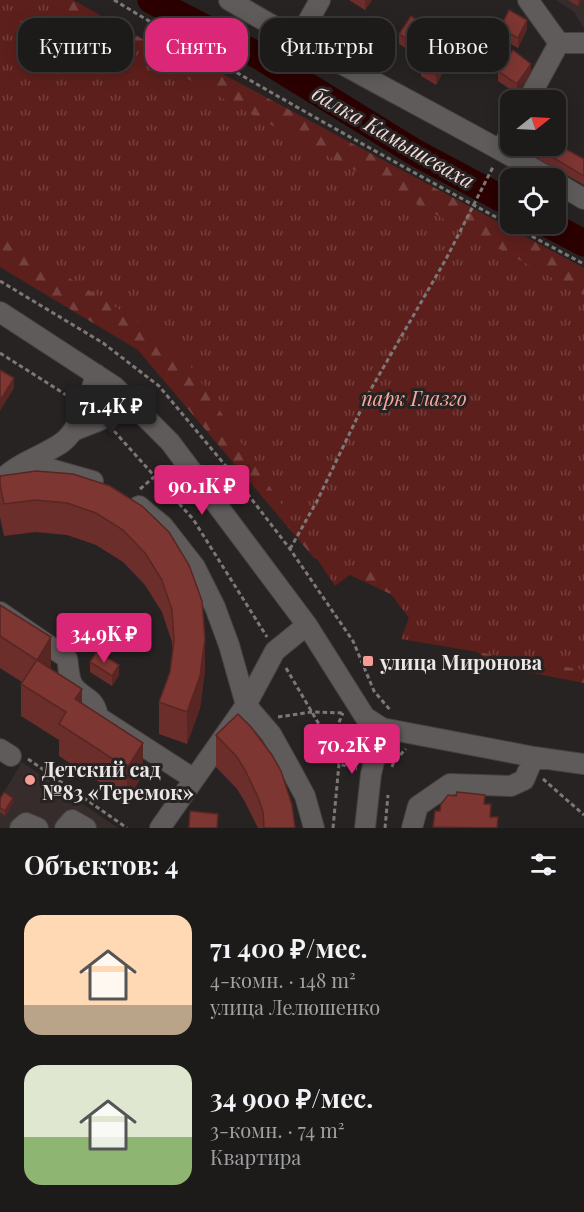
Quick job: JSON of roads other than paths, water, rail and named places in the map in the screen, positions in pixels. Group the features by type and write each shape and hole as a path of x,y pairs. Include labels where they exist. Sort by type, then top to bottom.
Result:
{"street":[{"path":"229,0 260,19"},
{"path":"310,18 320,0"},
{"path":"528,0 559,43"},
{"path":"559,43 584,43"},
{"path":"533,90 559,43"},
{"path":"361,72 500,140"},
{"path":"522,156 538,168"},
{"path":"566,188 584,199"},
{"path":"0,312 115,387 170,442 306,626 350,708 382,728 531,762 584,764"},
{"path":"0,481 9,471 62,443 73,431 85,407 96,374"},
{"path":"73,431 103,419 132,403"},
{"path":"26,462 98,482 119,493 163,526 195,567 215,607 252,713 271,734 305,796 314,828"},
{"path":"0,612 67,658 69,678 75,688 89,698 96,707 98,717 194,779"},
{"path":"160,828 194,779 252,713 275,651 306,626"},
{"path":"365,828 371,774 382,728"},
{"path":"412,828 418,806 450,784 512,786 524,780 531,762"},
{"path":"65,828 72,820 86,828"},
{"path":"20,828 26,823 38,828"}],"waterway":[{"name":"балка Камышеваха","path":"151,0 259,56 416,153 500,198"},
{"name":"балка Камышеваха","path":"566,234 584,243"}],"place":[{"name":"улица Миронова","path":"368,661"},
{"name":"Детский сад №83 «Теремок»","path":"30,780"}],"park label":[{"name":"парк Глазго","path":"414,397"}]}
